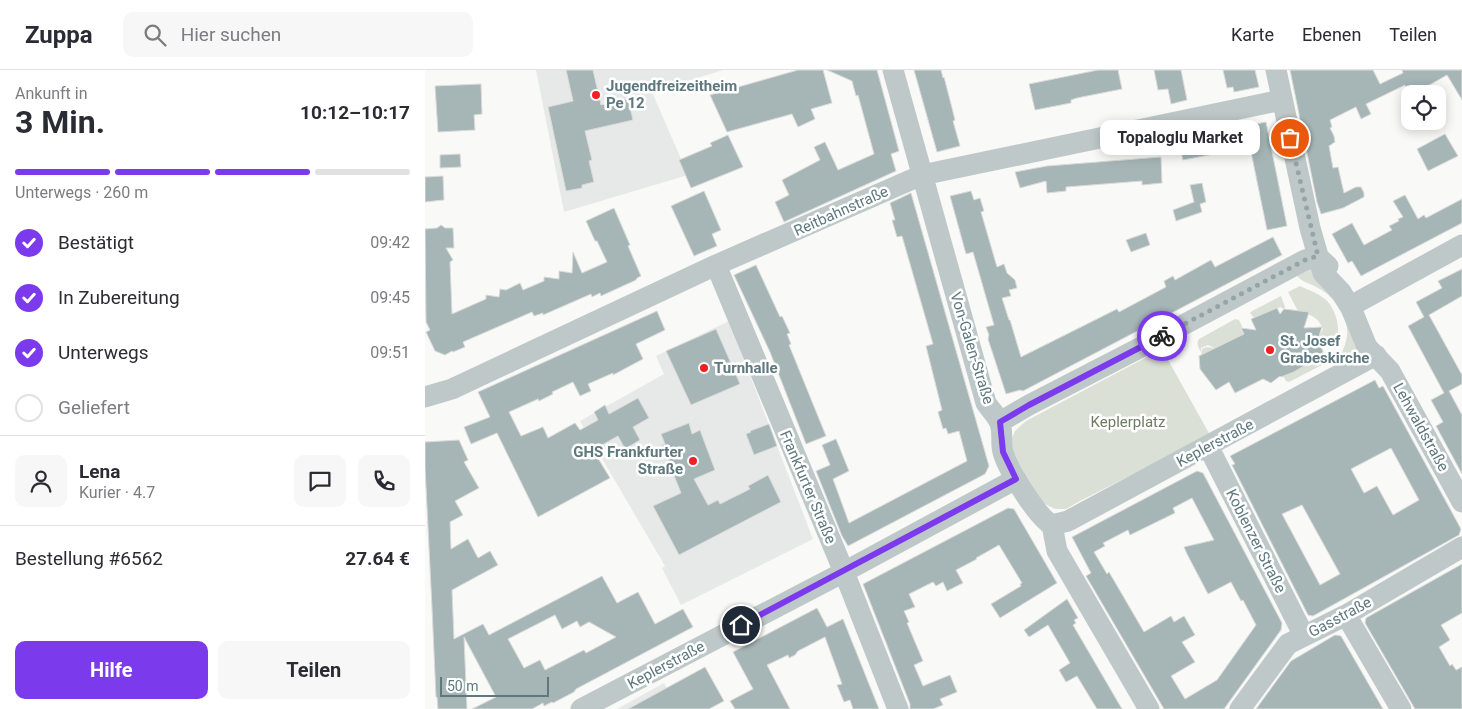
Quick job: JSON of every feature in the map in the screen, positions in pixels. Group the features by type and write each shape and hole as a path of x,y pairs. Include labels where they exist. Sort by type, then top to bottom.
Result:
{"street":[{"name":"Von-Galen-Straße","path":"893,70 985,403 1000,422 1003,452 1016,479 1034,507 1051,525"},
{"name":"Lehwaldstraße","path":"1276,70 1323,273 1355,305 1378,346 1376,355 1390,370 1462,502"},
{"name":"Reitbahnstraße","path":"425,397 452,389 716,265 921,175 1282,100"},
{"path":"1355,305 1462,245"},
{"path":"1000,422 1305,260 1318,256"},
{"name":"Frankfurter Straße","path":"716,265 844,572 897,709"},
{"name":"Keplerstraße","path":"1051,525 1068,521 1376,355"},
{"name":"Koblenzer Straße","path":"1208,446 1304,636"},
{"name":"Keplerstraße","path":"581,709 844,572 1016,479"},
{"path":"1051,525 1057,551 1149,709"},
{"name":"Gasstraße","path":"1240,709 1288,644 1346,615 1462,548"},
{"path":"1346,615 1401,709"}],"shaded area":[{"path":"536,70 723,70 652,92 688,175 564,212"},
{"name":"GHS Frankfurter Straße","path":"729,321 813,539 681,605 662,568 665,566 580,421 664,374 656,356"},
{"path":"664,683 679,709 617,709"}],"green space":[{"path":"1315,266 1366,352 1349,366 1341,355 1346,342 1347,327 1340,310 1322,290 1302,280 1295,273"},
{"path":"1300,286 1316,293 1332,307 1338,324 1337,340 1331,343 1320,342 1318,339 1323,329 1319,322 1311,315 1299,313 1288,292"},
{"path":"1281,296 1284,309 1280,307 1256,320 1250,313 1252,311"},
{"path":"1235,319 1239,320 1245,335 1228,381 1201,355 1202,349 1207,347 1214,348 1216,351 1217,349 1208,345 1201,348 1201,352 1198,342 1199,339"},
{"name":"Keplerplatz","path":"1162,349 1210,435 1066,509 1055,509 1045,504 1034,494 1012,453 1010,443 1015,431 1026,421"},
{"path":"1331,350 1334,355 1324,364 1289,382 1286,381 1283,376 1297,370 1302,364"}],"building":[{"path":"566,70 593,70 601,105 628,99 633,120 585,131 592,160 589,161 594,182 582,185 582,188 566,191 548,107 573,101"},
{"path":"798,70 823,70 832,103 811,109 815,119 798,127 792,114 727,132 710,95"},
{"path":"827,70 877,70 899,151 891,154 896,171 784,222 775,202 789,195 782,180 820,160 814,147 825,142 838,170 874,154 858,95 856,96 852,81"},
{"path":"914,70 941,70 960,146 937,152"},
{"path":"1098,70 1118,70 1122,89 1077,98 1071,100 1071,103 1035,110 1029,84"},
{"path":"1154,70 1181,70 1187,100 1171,104 1168,89 1158,90"},
{"path":"1223,70 1255,70 1259,87 1234,92 1233,87 1227,88"},
{"path":"1290,70 1373,70 1380,84 1403,73 1402,70 1462,70 1462,100 1447,75 1429,85 1401,85 1401,87 1366,104 1371,114 1361,119 1356,107 1330,120 1332,127 1330,128 1335,142 1329,146 1333,168 1338,167 1344,193 1356,187 1361,187 1364,197 1343,208 1321,214"},
{"path":"481,84 482,114 474,115 475,130 438,132 435,86"},
{"path":"1266,122 1287,226 1267,230 1250,147 1183,160 1178,140"},
{"path":"1445,134 1458,156 1428,171 1417,149"},
{"path":"728,135 743,167 691,188 679,160 712,146 710,143"},
{"path":"460,154 461,167 440,168 440,155"},
{"path":"1161,157 1162,183 1142,185 1142,181 1066,187 1066,191 1047,193 1046,181 1020,188 1015,172 1047,166"},
{"path":"443,176 444,200 425,202 425,177"},
{"path":"1202,183 1206,202 1200,204 1202,212 1176,221 1173,210 1194,202 1190,185"},
{"path":"704,191 721,230 712,234 717,246 694,256 671,206"},
{"path":"971,191 974,200 980,198 984,211 981,212 997,267 1004,264 1007,273 1015,280 1017,288 1009,290 1011,296 1002,298 1021,357 1117,309 1119,312 1166,287 1164,281 1173,276 1175,280 1211,260 1215,267 1273,237 1282,255 1023,391 1020,390 1006,394 988,339 989,335 986,327 994,325 973,252 966,254 950,196"},
{"path":"911,193 989,466 985,474 848,546 842,536 816,471 830,465 822,445 836,439 849,471 833,479 849,523 967,461 959,431 948,434 946,428 943,429 938,412 942,410 926,346 933,344 902,236 897,237 892,220 895,220 890,203"},
{"path":"1405,195 1418,219 1424,215 1426,218 1462,199 1462,223 1361,276 1352,261 1348,263 1332,234 1352,223 1364,245 1392,230 1389,226 1403,217 1393,201"},
{"path":"614,208 641,276 636,280 601,296 600,293 592,297 591,294 543,315 543,313 534,316 532,312 463,342 465,347 445,355 435,351 426,332 430,330 426,322 425,229 437,228 441,225 445,228 453,228 454,248 446,248 453,260 450,262 452,314 486,299 486,295 499,297 500,289 506,290 520,283 523,290 544,281 544,277 559,279 559,271 572,273 573,252 582,273 607,262 586,221"},
{"path":"1146,233 1150,245 1131,252 1126,240"},
{"path":"756,265 780,317 782,316 790,333 787,334 791,344 789,345 826,436 806,444 770,352 734,275"},
{"path":"1462,269 1462,296 1429,315 1462,375 1462,384 1449,391 1462,415 1462,474 1436,426 1443,422 1431,400 1444,393 1408,326 1424,317 1416,302 1442,288 1438,281"},
{"name":"St. Josef Grabeskirche","path":"1277,308 1280,314 1284,309 1309,312 1304,328 1322,327 1318,339 1324,354 1294,372 1280,376 1271,383 1263,379 1235,393 1229,382 1216,390 1200,369 1199,356 1244,334 1241,328 1256,330 1251,319"},
{"path":"657,311 665,330 636,344 643,359 613,375 613,373 588,384 591,391 580,396 573,382 552,392 553,394 539,401 538,399 509,412 521,436 543,427 548,438 575,423 580,430 598,420 594,412 605,405 609,414 638,398 649,418 633,427 640,440 625,449 618,436 593,450 610,478 538,517 497,433 471,444 464,427 490,417 478,392"},
{"name":"Turnhalle","path":"716,329 740,384 691,405 666,351"},
{"path":"1375,380 1379,388 1383,386 1461,529 1459,535 1313,616 1308,615 1232,465 1235,464 1230,456","holes":["1391,448 1419,500 1393,515 1377,486 1364,493 1351,469","1302,505 1340,574 1320,585 1282,514"]},
{"path":"689,423 692,434 700,430 715,470 694,479 708,505 718,500 720,504 750,489 748,486 768,475 781,502 679,555 653,506 681,493 662,445 665,444 661,434"},
{"path":"769,424 777,446 754,455 746,434"},
{"path":"459,440 468,460 464,462 479,488 455,501 463,515 450,522 451,549 468,539 478,558 490,551 498,565 452,590 454,639 483,624 489,635 602,576 617,603 638,592 655,624 683,609 693,627 553,703 544,706 543,703 532,709 472,709 496,697 464,637 467,709 438,709 425,442","holes":["555,615 562,629 577,621 580,627 589,622 616,637 586,653 584,650 545,670 540,660 524,668 508,639"]},
{"path":"1197,471 1203,473 1282,623 1281,630 1224,709 1164,709 1086,576 1091,573 1072,537","holes":["1192,498 1214,540 1184,547 1208,594 1231,582 1256,625 1217,680 1185,699 1171,676 1195,662 1182,642 1195,635 1184,616 1174,622 1171,616 1144,632 1109,572 1107,574 1094,552 1105,546 1103,543 1128,530 1130,535 1175,513 1173,508"]},
{"path":"1008,508 1014,509 1057,583 1000,618 991,604 1021,586 1020,584 1022,583 999,545 956,570 963,583 947,591 943,582 936,586 933,582 909,594 915,607 904,611 923,661 914,665 923,686 950,675 957,692 940,699 943,705 933,709 910,709 910,704 863,584"},
{"path":"1462,564 1462,613 1441,625 1450,640 1439,647 1450,666 1452,664 1456,670 1462,667 1462,709 1415,709 1365,623 1366,618"},
{"path":"1067,599 1078,618 1074,620 1076,623 1073,625 1122,709 1097,709 1077,676 1066,682 1059,670 1070,663 1048,625 1029,637 1024,630"},
{"path":"817,608 827,627 843,619 879,709 853,709 850,700 844,702 837,685 842,684 825,637 798,651 789,658 788,655 767,665 790,709 735,709 730,701 753,689 733,652"},
{"path":"1335,635 1341,636 1383,709 1256,709 1291,661"},
{"path":"705,667 724,701 709,709 628,709"}],"way so far":[{"path":"1162,336 1305,260 1318,256 1290,138"}],"place":[{"name":"Jugendfreizeitheim Pe 12","path":"596,95"},
{"name":"Topaloglu Market","path":"1290,138"},
{"name":"St. Josef Grabeskirche","path":"1270,350"},
{"name":"Turnhalle","path":"704,368"},
{"name":"GHS Frankfurter Straße","path":"693,461"}],"route":[{"path":"741,625 1016,479 1003,452 1000,422 1162,336"}]}
